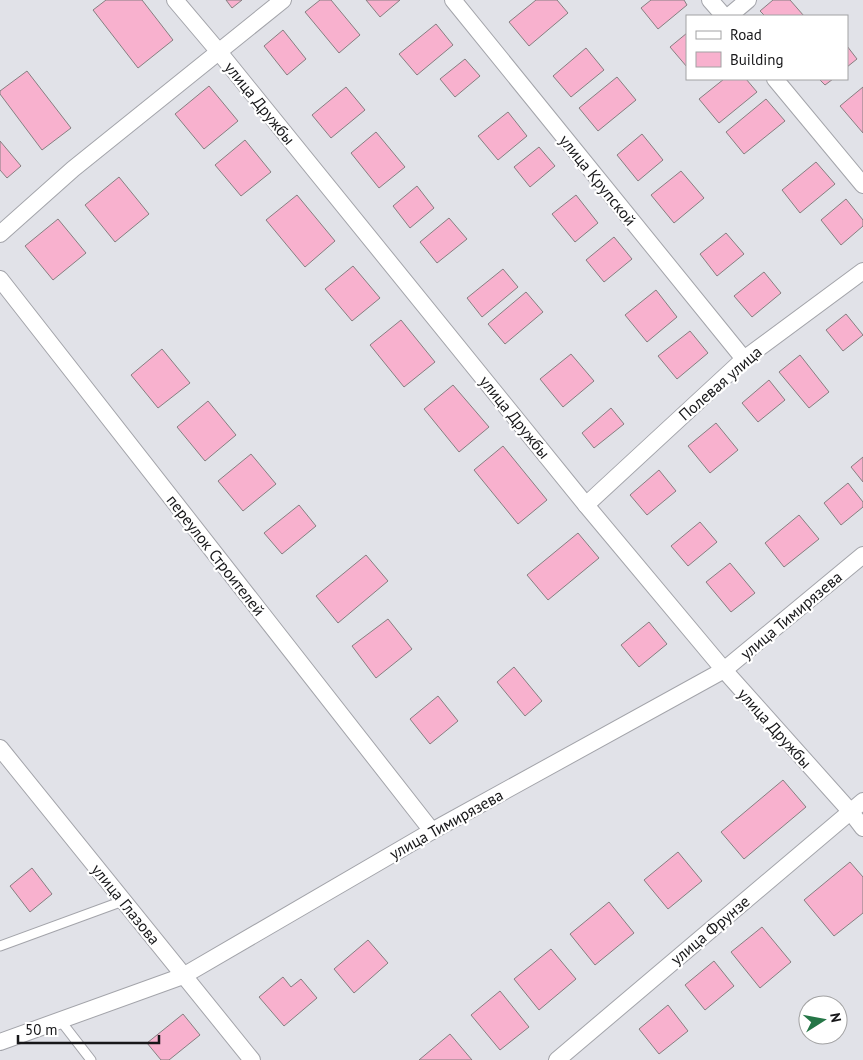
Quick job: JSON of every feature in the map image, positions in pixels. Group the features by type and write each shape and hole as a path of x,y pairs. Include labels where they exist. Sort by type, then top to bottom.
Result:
{"street":[{"name":"улица Дружбы","path":"175,0 586,505 724,670 863,828"},
{"path":"0,234 73,169 283,0"},
{"name":"улица Крупской","path":"453,0 744,359"},
{"path":"710,0 723,15"},
{"path":"730,15 748,0"},
{"path":"776,80 863,185"},
{"name":"Полевая улица","path":"586,505 744,359 863,271"},
{"name":"переулок Строителей","path":"0,279 432,831"},
{"name":"улица Тимирязева","path":"0,1042 183,976 432,831 724,670 863,555"},
{"name":"улица Глазова","path":"0,748 252,1060"},
{"name":"улица Фрунзе","path":"557,1060 863,801"}],"lane":[{"path":"0,946 123,901"},
{"path":"60,1020 92,1060"}],"building":[{"path":"106,0 142,0 173,40 138,68 93,10"},
{"path":"226,0 242,0 232,8"},
{"path":"320,0 331,0 360,35 339,53 305,12"},
{"path":"366,0 400,0 380,17"},
{"path":"536,0 557,0 568,13 529,46 509,22"},
{"path":"651,0 684,0 687,5 658,29 641,8"},
{"path":"773,0 790,0 803,15 764,15 760,11"},
{"path":"436,24 453,45 417,75 399,54"},
{"path":"283,30 306,59 287,75 264,46"},
{"path":"686,34 686,66 670,47"},
{"path":"848,47 857,59 848,66"},
{"path":"586,48 604,70 571,97 553,76"},
{"path":"465,59 480,76 455,97 440,79"},
{"path":"27,71 71,128 42,150 0,94 0,91"},
{"path":"617,77 636,100 598,131 579,108"},
{"path":"723,80 747,80 757,92 719,123 699,99"},
{"path":"820,80 832,80 825,85"},
{"path":"209,86 238,121 204,149 175,114"},
{"path":"346,87 365,110 331,138 312,115"},
{"path":"863,87 863,133 840,106"},
{"path":"766,99 785,121 744,154 726,132"},
{"path":"508,112 527,136 498,160 478,136"},
{"path":"376,132 405,167 379,188 351,153"},
{"path":"642,134 663,160 638,181 617,155"},
{"path":"245,140 271,172 241,196 215,165"},
{"path":"0,141 21,166 7,178 0,170"},
{"path":"539,147 555,166 530,187 514,167"},
{"path":"816,162 835,184 800,213 782,190"},
{"path":"681,171 704,198 674,223 651,195"},
{"path":"119,177 149,214 115,242 85,205"},
{"path":"417,186 434,208 410,228 393,206"},
{"path":"297,195 335,241 305,267 266,220"},
{"path":"576,195 598,223 575,242 552,214"},
{"path":"846,199 863,220 863,226 841,245 821,220"},
{"path":"449,218 467,239 437,263 420,242"},
{"path":"58,219 86,253 53,280 25,246"},
{"path":"726,233 744,254 717,276 700,254"},
{"path":"614,237 632,259 604,282 586,260"},
{"path":"353,266 380,298 352,321 325,289"},
{"path":"503,269 518,287 482,317 467,298"},
{"path":"764,272 781,293 752,317 734,296"},
{"path":"656,290 677,317 647,342 625,315"},
{"path":"526,292 543,312 505,344 488,324"},
{"path":"846,314 863,335 843,351 826,330"},
{"path":"401,320 435,362 404,387 370,345"},
{"path":"690,331 708,353 677,379 658,356"},
{"path":"162,349 190,383 158,408 131,375"},
{"path":"571,354 594,381 563,407 540,379"},
{"path":"800,355 829,392 809,408 779,372"},
{"path":"769,380 785,400 758,422 742,403"},
{"path":"453,385 489,427 459,452 424,409"},
{"path":"208,401 236,435 205,461 177,427"},
{"path":"611,408 624,424 594,448 582,433"},
{"path":"716,423 738,450 710,473 688,446"},
{"path":"503,446 547,500 518,524 474,470"},
{"path":"251,454 276,484 243,511 218,481"},
{"path":"863,457 863,482 851,467"},
{"path":"659,470 676,491 647,515 630,495"},
{"path":"848,483 863,502 863,507 841,525 824,503"},
{"path":"299,505 316,526 282,554 264,533"},
{"path":"799,515 819,539 784,567 765,543"},
{"path":"700,522 717,542 688,566 671,546"},
{"path":"578,533 599,558 548,600 527,575"},
{"path":"366,555 388,581 338,623 316,596"},
{"path":"730,563 755,593 731,612 706,582"},
{"path":"388,619 412,649 376,678 352,646"},
{"path":"649,622 667,644 639,667 621,645"},
{"path":"514,667 542,701 525,716 497,682"},
{"path":"438,696 458,721 430,744 410,719"},
{"path":"783,780 806,807 744,859 721,832"},
{"path":"678,852 702,881 668,909 644,880"},
{"path":"850,862 863,877 863,913 834,936 804,900"},
{"path":"32,868 52,894 30,912 10,886"},
{"path":"609,902 634,933 595,965 570,934"},
{"path":"762,927 791,962 760,988 731,952"},
{"path":"368,940 388,963 354,993 334,969"},
{"path":"551,949 576,979 539,1010 514,979"},
{"path":"714,961 734,986 705,1010 685,985"},
{"path":"283,977 291,987 301,979 317,998 284,1026 259,997"},
{"path":"500,991 529,1027 500,1050 471,1015"},
{"path":"668,1005 688,1031 659,1054 639,1029"},
{"path":"183,1014 200,1035 169,1060 161,1060 147,1043"},
{"path":"450,1034 472,1060 419,1060"}]}
